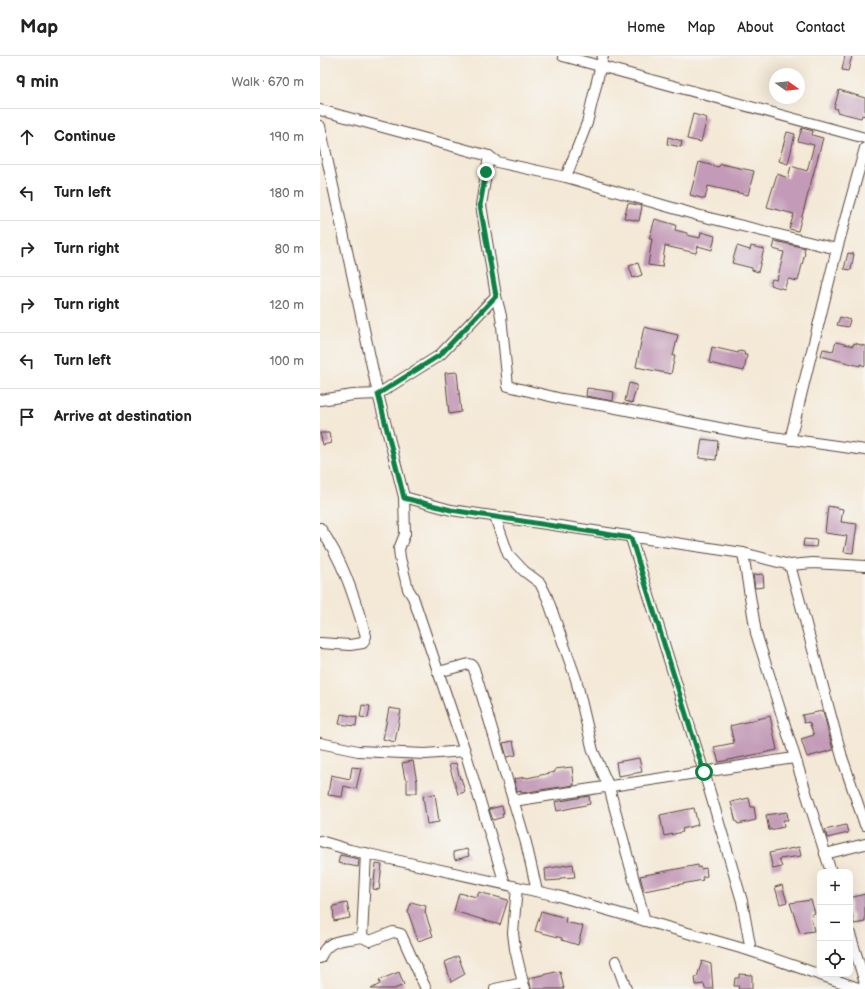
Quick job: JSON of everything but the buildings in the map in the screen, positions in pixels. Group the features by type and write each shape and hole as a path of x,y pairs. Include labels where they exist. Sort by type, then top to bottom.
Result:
{"street":[{"path":"563,56 602,61 865,138"},
{"path":"566,177 587,122 602,61"},
{"path":"320,110 489,156 497,162 566,177 697,214 838,249"},
{"path":"320,126 378,394 404,498 405,534 400,549 400,558 408,589 413,596 465,751 505,884"},
{"path":"790,440 865,148"},
{"path":"489,156 480,205 501,316 508,386 562,399 745,433 865,450"},
{"path":"320,400 353,395 378,394 440,355 496,296"},
{"path":"404,498 451,510 631,538 743,553 790,565 813,563 865,566"},
{"path":"495,517 508,554 524,571 540,583 547,597 576,679 593,751 609,787 645,922"},
{"path":"320,528 330,543 349,582 366,636 363,643 320,643"},
{"path":"631,538 704,772 742,901 751,951"},
{"path":"743,553 756,633 794,758 830,869"},
{"path":"790,565 842,757 865,825"},
{"path":"438,672 469,664 472,665 526,843 537,891"},
{"path":"320,743 358,751 372,752 425,754 465,751"},
{"path":"513,801 794,758"},
{"path":"320,841 366,853 558,896 751,951 861,989"},
{"path":"826,854 865,844"},
{"path":"362,937 366,853"},
{"path":"496,989 524,986 515,949 513,933 517,887"},
{"path":"320,958 323,951 330,943 362,937 370,941 393,932 401,934 426,989"},
{"path":"852,941 865,983"},
{"path":"616,961 626,989"}],"route":[{"path":"486,172 480,205 496,296 440,355 378,394 404,498 451,510 631,538 704,772"}]}
